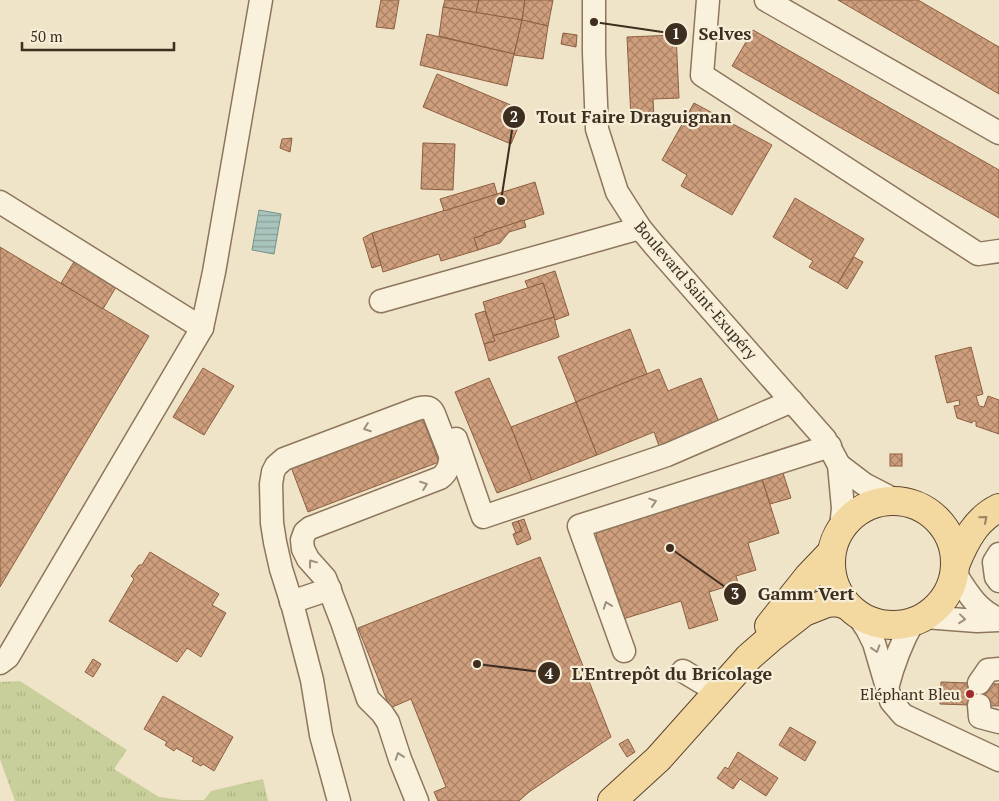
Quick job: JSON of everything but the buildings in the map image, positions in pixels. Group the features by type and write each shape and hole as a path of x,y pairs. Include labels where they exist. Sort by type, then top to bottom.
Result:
{"main road":[{"path":"749,657 758,640 836,541 854,515 870,505 882,501 895,500 917,505 928,510 943,524 950,538 955,552 955,568"},
{"path":"612,801 646,770 749,657 804,612 827,603 837,602 852,609 867,620 884,625 902,625 919,620 934,610 945,598 952,584 963,545 973,529 999,508"},
{"path":"836,541 831,572 836,589 852,609"},
{"path":"598,801 646,770"}],"street":[{"path":"0,664 8,657 202,328 261,0"},
{"name":"Boulevard Saint-Exupéry","path":"594,0 594,53 598,129 617,192 640,228 826,439 835,455 864,484 895,500"},
{"path":"708,0 702,74 978,254 999,251"},
{"path":"766,0 999,133"},
{"path":"0,202 202,328"},
{"path":"381,301 640,228"},
{"path":"456,439 483,517 667,456 792,400"},
{"path":"339,801 321,735 312,680 281,569 272,523 271,484 273,472 276,466 284,459 414,410 427,407 434,414 450,455 449,465 444,475 310,528 305,532 302,540 303,549 308,559 325,578 330,589 368,699 388,722 417,801"},
{"path":"624,651 579,526 835,455 843,498 843,508 836,541"},
{"path":"999,554 994,562 996,577 999,581"},
{"path":"955,568 972,599 990,616 999,620"},
{"path":"291,602 330,589"},
{"path":"852,609 867,629 874,643 891,701 903,715 999,760"},
{"path":"887,688 898,652 919,620 999,620"},
{"path":"999,669 988,670 979,694 980,717 999,722"},
{"path":"683,671 718,692"}],"green space":[{"path":"20,681 127,750 114,769 159,797 204,800 211,791 263,779 268,801 15,801 0,759 0,682"}],"water":[{"path":"259,210 281,214 274,254 252,250"}],"place":[{"name":"Selves","path":"594,22"},
{"name":"Tout Faire Draguignan","path":"501,201"},
{"name":"Gamm Vert","path":"670,548"},
{"name":"L'Entrepôt du Bricolage","path":"477,664"},
{"name":"Eléphant Bleu","path":"970,694"}]}
